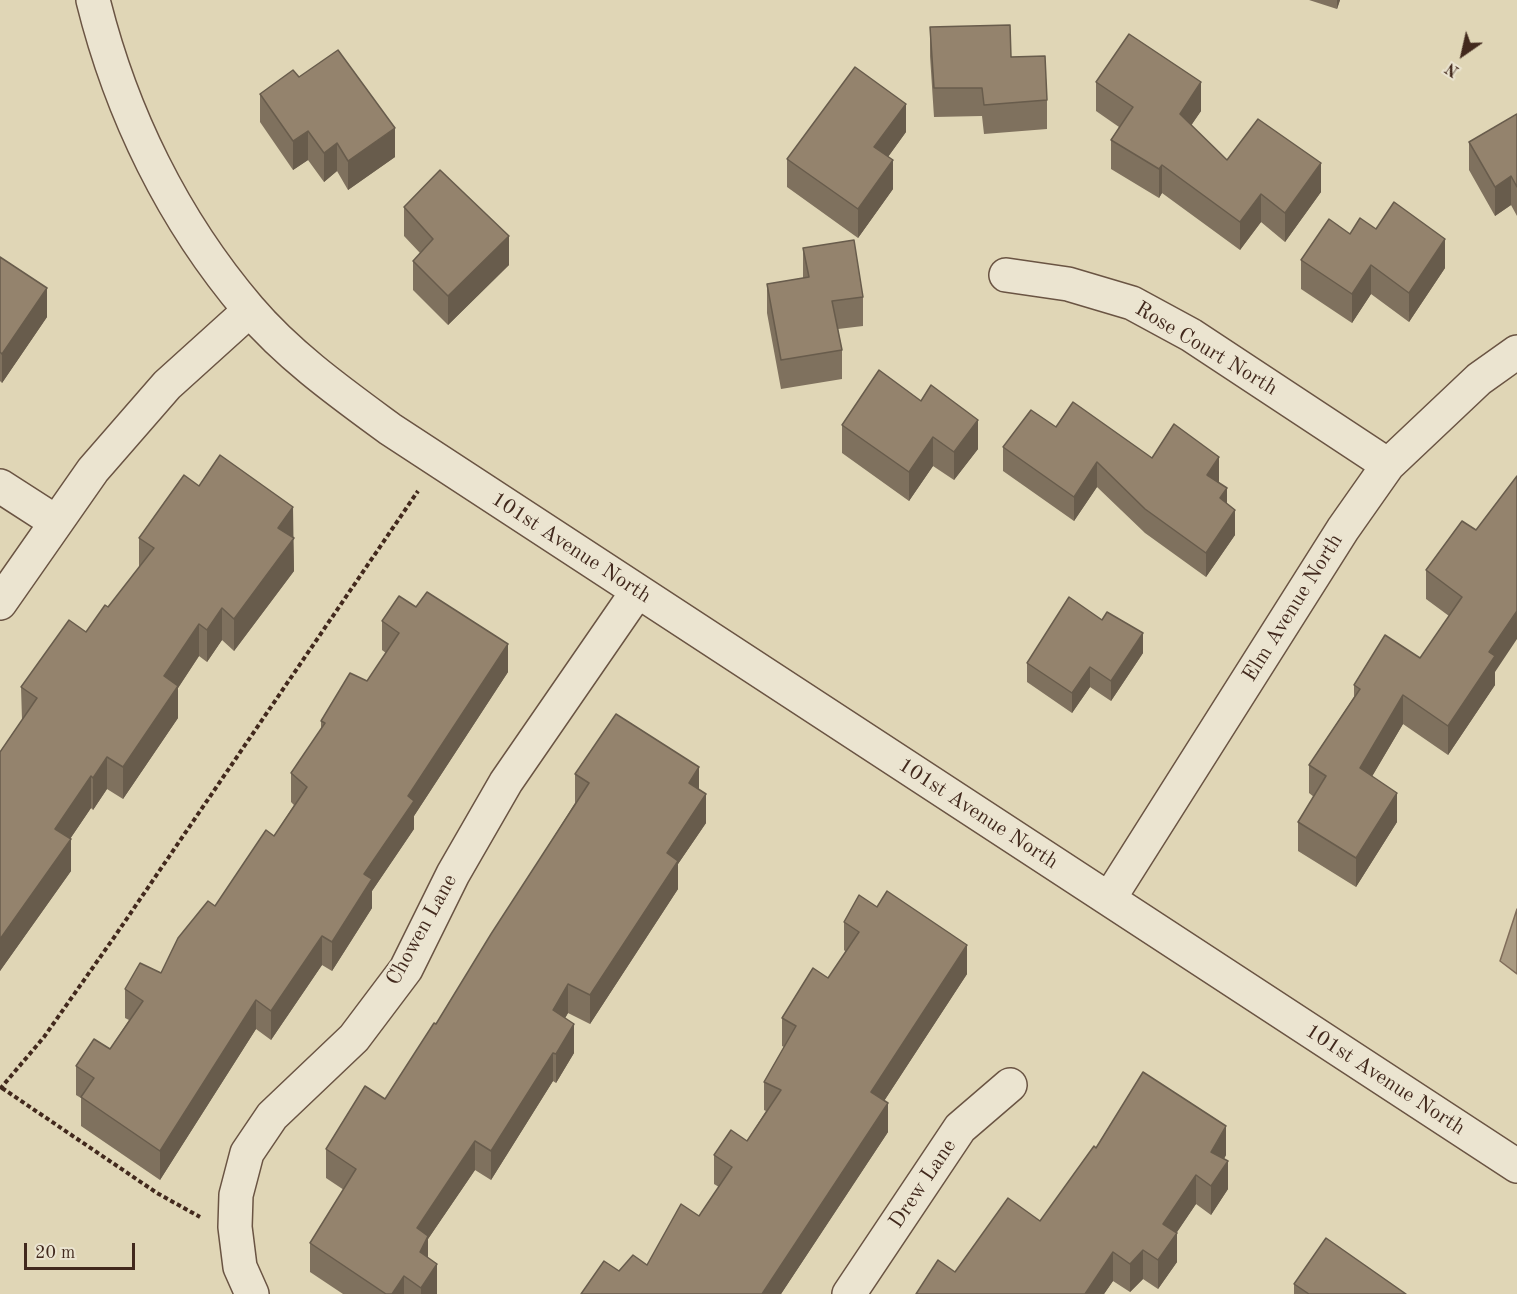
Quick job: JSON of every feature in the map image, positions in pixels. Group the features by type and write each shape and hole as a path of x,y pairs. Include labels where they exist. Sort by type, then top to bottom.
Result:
{"street":[{"name":"101st Avenue North","path":"93,0 118,85 139,137 167,192 214,264 250,310 289,350 323,379 390,429 637,592 1517,1166"},
{"name":"Rose Court North","path":"1006,275 1068,284 1132,303 1191,335 1388,465"},
{"path":"0,603 93,470 133,422 167,385 250,310"},
{"name":"Elm Avenue North","path":"1108,899 1343,530 1388,465 1479,379 1517,352"},
{"path":"0,486 56,522"},
{"name":"Chowen Lane","path":"246,1281 235,1227 236,1195 247,1153 272,1116 354,1038 406,969 453,874 506,782 637,592"},
{"name":"Drew Lane","path":"849,1294 960,1128 1010,1085"}],"path":[{"path":"235,1227 190,1214 1,1088 44,1037 115,936 439,461"}],"shaded area":[{"path":"1517,909 1517,974 1500,961"}],"building":[{"path":"1010,25 1011,57 1045,56 1047,100 984,105 982,88 934,88 930,27"},
{"path":"1129,34 1201,82 1180,114 1227,160 1258,119 1321,163 1285,213 1261,194 1240,222 1162,165 1159,169 1111,140 1133,107 1096,82"},
{"path":"338,50 395,128 348,161 337,143 324,153 308,131 293,141 260,94 293,70 299,77"},
{"path":"855,67 906,104 874,147 893,160 858,209 787,159"},
{"path":"1517,114 1517,187 1511,176 1495,187 1469,142"},
{"path":"440,170 509,236 448,296 413,261 433,239 404,207"},
{"path":"1394,202 1445,239 1409,293 1371,265 1352,294 1301,260 1329,219 1350,234 1360,218 1376,229"},
{"path":"854,240 863,297 832,301 842,350 781,360 767,284 809,277 803,248"},
{"path":"0,257 47,288 2,354 0,352"},
{"path":"879,370 921,401 931,385 978,420 954,452 933,437 909,472 842,425"},
{"path":"1073,402 1152,458 1174,424 1219,457 1207,475 1227,488 1220,498 1235,510 1206,553 1145,509 1097,462 1074,497 1003,447 1031,410 1056,427"},
{"path":"220,455 293,507 278,528 294,538 234,619 222,608 207,630 199,624 164,676 178,686 123,767 107,757 93,778 91,776 55,829 71,839 0,939 0,752 37,698 21,687 69,620 86,632 105,605 108,607 154,548 139,538 184,475 199,486"},
{"path":"1517,476 1517,611 1489,652 1495,656 1448,726 1403,695 1360,768 1397,793 1356,858 1298,822 1326,776 1309,765 1360,689 1354,685 1385,635 1420,658 1462,597 1426,570 1462,521 1476,530"},
{"path":"427,592 508,644 408,796 414,801 364,874 372,879 332,942 322,936 271,1011 256,1000 160,1151 81,1097 94,1078 76,1066 94,1039 110,1049 143,1001 125,989 140,963 161,973 178,938 208,901 215,906 266,830 274,836 307,787 291,773 325,723 321,721 350,673 367,681 399,633 382,621 399,596 416,607"},
{"path":"1069,597 1102,620 1107,612 1143,633 1111,681 1090,667 1072,693 1027,663"},
{"path":"616,714 699,767 689,783 706,794 667,853 678,861 590,995 568,984 553,1010 574,1024 556,1054 553,1053 491,1151 475,1141 417,1228 428,1236 420,1252 437,1264 421,1288 404,1276 392,1294 386,1294 310,1243 356,1169 326,1149 365,1086 385,1099 434,1023 436,1024 491,934 589,783 575,774"},
{"path":"887,891 967,945 871,1092 888,1103 762,1294 581,1294 604,1261 619,1271 633,1255 647,1265 681,1204 699,1216 732,1167 714,1155 731,1130 747,1141 781,1090 764,1082 796,1026 782,1018 813,968 828,978 859,932 844,922 859,895 877,907"},
{"path":"1143,1072 1226,1126 1211,1152 1228,1161 1211,1186 1196,1175 1163,1224 1177,1233 1158,1260 1143,1250 1130,1264 1113,1252 1085,1294 916,1294 938,1260 955,1272 1008,1198 1040,1221 1094,1146 1096,1148"},
{"path":"1326,1238 1406,1294 1309,1294 1294,1284"}]}
